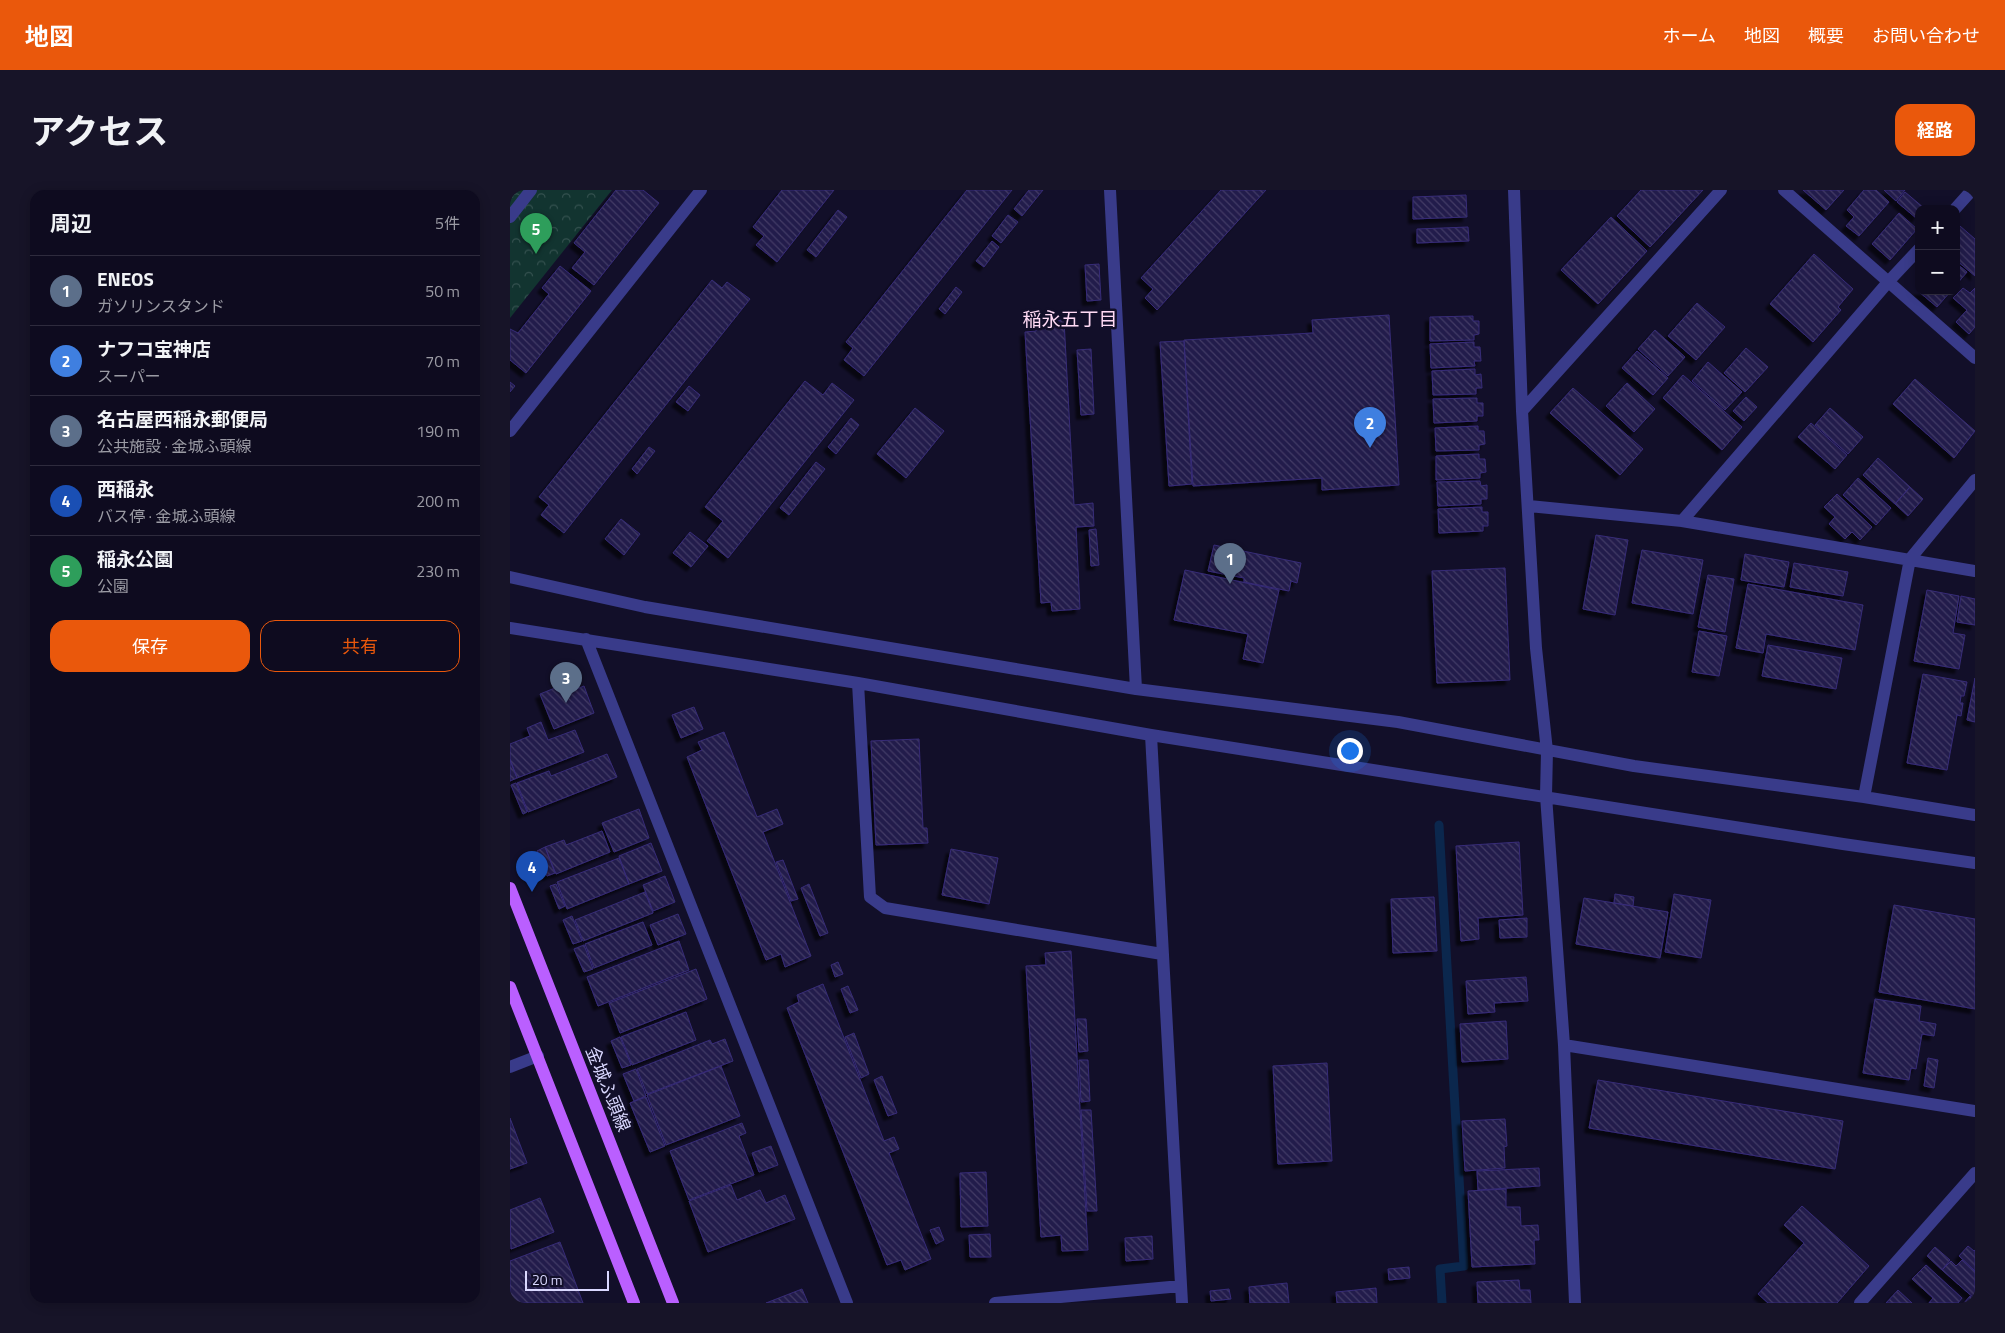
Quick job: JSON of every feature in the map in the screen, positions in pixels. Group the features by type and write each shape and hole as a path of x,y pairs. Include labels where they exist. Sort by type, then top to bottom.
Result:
{"main road":[{"name":"金城ふ頭線","path":"510,888 673,1303"},
{"path":"510,987 634,1303"}],"street":[{"path":"510,217 531,190"},
{"path":"510,431 701,190"},
{"path":"1110,190 1136,689"},
{"path":"1514,190 1522,411 1536,648 1547,751 1546,796 1564,1046 1576,1303"},
{"path":"1522,411 1721,190"},
{"path":"1784,190 1975,358"},
{"path":"1959,205 1972,190"},
{"path":"1682,522 1889,281 1918,250"},
{"path":"1864,797 1910,559 1975,480"},
{"path":"1528,506 1682,522 1975,571"},
{"path":"510,577 645,607 1136,689 1398,722 1634,766 1864,797 1975,815"},
{"path":"510,628 858,683 1151,735 1975,863"},
{"path":"586,639 847,1303"},
{"path":"858,683 870,897 885,908 1162,954"},
{"path":"1151,735 1182,1303"},
{"path":"1564,1046 1975,1111"},
{"path":"510,1067 538,1056"},
{"path":"1860,1303 1975,1173"},
{"path":"995,1303 1180,1286"}],"green space":[{"path":"510,190 612,190 510,318"}],"building":[{"path":"616,190 643,190 659,203 594,285 572,268 585,252 574,243"},
{"path":"782,190 834,190 777,262 756,245 764,236 753,227"},
{"path":"967,190 1012,190 864,376 844,360 853,348 846,342"},
{"path":"1029,190 1043,190 1022,216 1014,209"},
{"path":"1221,190 1266,190 1157,310 1145,298 1153,289 1141,278"},
{"path":"1641,190 1703,190 1650,247 1617,216"},
{"path":"1803,190 1844,190 1826,210"},
{"path":"1864,190 1876,190 1889,202 1859,236 1846,226 1854,217 1847,210"},
{"path":"1884,190 1905,190 1896,201"},
{"path":"1905,192 1920,205 1915,205 1915,217 1897,202"},
{"path":"1466,195 1467,217 1413,219 1413,197"},
{"path":"838,210 847,217 816,257 807,250"},
{"path":"1899,213 1915,227 1915,231 1890,260 1872,244"},
{"path":"1008,215 1018,222 1001,243 992,236"},
{"path":"1611,217 1647,251 1598,304 1561,270"},
{"path":"1960,226 1975,239 1975,276 1960,263"},
{"path":"1468,227 1469,241 1417,243 1417,229"},
{"path":"992,241 999,247 984,267 976,261"},
{"path":"1814,254 1853,289 1838,307 1841,310 1813,342 1770,304"},
{"path":"1099,264 1101,300 1087,301 1085,265"},
{"path":"560,266 591,291 526,373 510,360 510,329 518,333 549,294 542,288"},
{"path":"1960,266 1967,272 1960,280"},
{"path":"712,280 722,288 727,282 750,299 564,533 541,515 549,505 539,497"},
{"path":"956,287 962,292 945,314 939,309"},
{"path":"1963,288 1970,293 1975,288 1975,327 1969,334 1956,322 1967,310 1953,298 1956,295 1960,295 1960,291"},
{"path":"1923,295 1948,295 1937,307"},
{"path":"1697,303 1725,327 1696,360 1668,336"},
{"path":"1389,315 1399,485 1322,490 1322,478 1193,486 1184,340 1313,333 1312,320"},
{"path":"1473,316 1473,321 1479,321 1479,334 1474,335 1474,340 1430,341 1430,317"},
{"path":"1064,320 1074,505 1093,503 1094,526 1076,527 1080,609 1052,611 1051,602 1041,603 1025,332 1036,331 1035,322"},
{"path":"1655,330 1685,357 1668,376 1638,349"},
{"path":"1184,341 1192,484 1169,486 1160,342"},
{"path":"1474,342 1474,347 1480,347 1481,361 1474,361 1475,366 1431,368 1430,344"},
{"path":"1746,348 1768,367 1745,392 1724,373"},
{"path":"1091,349 1094,414 1081,415 1077,350"},
{"path":"1637,351 1668,378 1653,395 1622,368"},
{"path":"1708,362 1742,392 1725,410 1692,381"},
{"path":"1475,369 1475,375 1481,374 1482,388 1476,388 1476,394 1433,395 1432,371"},
{"path":"1683,375 1742,427 1722,450 1663,398"},
{"path":"1915,379 1975,431 1954,458 1893,404"},
{"path":"805,381 823,395 832,383 854,400 728,558 707,541 723,521 705,507"},
{"path":"510,382 515,386 510,392"},
{"path":"1627,383 1655,409 1634,432 1606,406"},
{"path":"689,386 700,395 688,411 676,402"},
{"path":"1573,388 1643,449 1620,475 1550,413"},
{"path":"1746,397 1757,407 1744,421 1733,411"},
{"path":"1477,398 1477,403 1483,403 1483,416 1477,416 1477,421 1434,423 1433,399"},
{"path":"915,408 944,431 906,478 877,454"},
{"path":"1830,408 1863,437 1848,454 1815,425"},
{"path":"851,418 859,425 836,454 828,447"},
{"path":"1811,423 1847,455 1835,469 1798,437"},
{"path":"1478,426 1478,431 1484,431 1485,444 1479,445 1479,450 1436,451 1435,428"},
{"path":"649,447 655,451 637,474 632,469"},
{"path":"1479,454 1479,459 1485,459 1486,472 1480,473 1480,478 1436,480 1436,456"},
{"path":"1878,458 1910,487 1895,504 1863,475"},
{"path":"816,462 825,469 789,515 780,508"},
{"path":"1858,478 1891,508 1876,525 1843,495"},
{"path":"1480,481 1481,486 1487,485 1487,499 1481,499 1481,504 1438,506 1437,482"},
{"path":"1910,487 1923,499 1908,516 1895,504"},
{"path":"1837,494 1872,527 1860,540 1852,532 1845,539 1829,524 1835,517 1824,507"},
{"path":"1482,507 1482,512 1488,512 1488,526 1483,526 1483,531 1439,533 1438,509"},
{"path":"621,519 640,534 624,555 605,539"},
{"path":"1096,529 1099,565 1091,566 1089,530"},
{"path":"690,532 708,546 691,567 673,553"},
{"path":"1596,535 1628,540 1615,615 1583,609"},
{"path":"1214,545 1301,563 1297,583 1291,581 1289,591 1244,582 1244,578 1208,571"},
{"path":"1642,550 1703,560 1693,614 1632,603"},
{"path":"1745,554 1789,562 1784,587 1741,580"},
{"path":"1794,563 1848,572 1843,596 1790,587"},
{"path":"1505,568 1510,680 1437,683 1432,571"},
{"path":"1185,570 1279,590 1263,663 1243,659 1248,634 1174,620"},
{"path":"1708,575 1734,579 1725,632 1698,627"},
{"path":"1748,584 1863,605 1855,650 1766,634 1763,653 1736,648"},
{"path":"1927,590 1959,596 1953,633 1965,635 1959,669 1914,661"},
{"path":"1961,596 1975,599 1975,625 1957,622"},
{"path":"1699,631 1727,636 1719,676 1692,672"},
{"path":"1768,645 1842,658 1836,689 1762,676"},
{"path":"1923,674 1967,682 1964,696 1961,696 1960,703 1963,703 1961,716 1957,715 1947,770 1907,763"},
{"path":"1975,678 1975,722 1967,720"},
{"path":"565,684 566,688 573,686 574,690 584,686 594,713 554,729 540,694"},
{"path":"694,707 703,729 681,738 672,715"},
{"path":"541,722 548,740 575,730 584,752 517,778 510,759 510,744 530,736 527,728"},
{"path":"724,732 757,817 777,809 783,824 763,832 811,956 785,967 781,954 766,960 687,757 702,750 698,742"},
{"path":"919,739 923,828 927,828 928,843 876,845 871,741"},
{"path":"607,754 617,777 528,812 517,783 549,771 551,776"},
{"path":"510,760 517,778 510,781"},
{"path":"516,783 527,812 523,814 511,785"},
{"path":"639,809 649,838 614,852 602,823"},
{"path":"602,831 610,852 556,874 545,847 564,840 566,845"},
{"path":"1519,842 1523,915 1478,918 1479,939 1461,941 1456,846"},
{"path":"651,843 662,871 629,884 619,856"},
{"path":"545,847 555,873 547,876 537,851"},
{"path":"951,849 998,858 989,904 942,895"},
{"path":"619,858 629,884 567,909 557,882"},
{"path":"783,860 798,899 791,901 776,862"},
{"path":"665,876 675,902 653,911 643,885"},
{"path":"556,884 565,906 559,909 550,886"},
{"path":"809,884 828,933 820,936 801,888"},
{"path":"645,892 653,913 583,941 575,920"},
{"path":"1615,894 1634,897 1633,906 1614,903"},
{"path":"1674,894 1711,900 1701,958 1665,952"},
{"path":"1434,897 1437,951 1393,953 1391,899"},
{"path":"1584,898 1668,912 1660,958 1576,944"},
{"path":"1894,905 1975,919 1975,1009 1879,992"},
{"path":"678,914 686,934 658,945 650,925"},
{"path":"572,916 582,941 573,944 563,920"},
{"path":"1527,918 1527,937 1500,938 1499,920"},
{"path":"643,922 652,945 594,968 585,944"},
{"path":"679,941 689,970 598,1006 587,977"},
{"path":"584,945 593,969 584,972 574,949"},
{"path":"1071,951 1088,1250 1062,1251 1061,1235 1041,1237 1026,966 1046,965 1045,953"},
{"path":"838,962 843,974 835,977 831,965"},
{"path":"696,969 707,999 620,1033 609,1003"},
{"path":"1526,977 1528,1001 1494,1003 1495,1012 1468,1014 1466,981"},
{"path":"823,984 884,1141 894,1137 899,1149 889,1153 931,1259 905,1270 901,1260 887,1265 787,1008 799,1002 797,995"},
{"path":"848,986 858,1010 850,1013 841,989"},
{"path":"1875,999 1921,1006 1919,1021 1936,1024 1934,1036 1922,1034 1916,1069 1911,1068 1909,1080 1863,1073"},
{"path":"686,1012 696,1040 632,1065 621,1037"},
{"path":"1077,1019 1086,1019 1088,1051 1079,1052"},
{"path":"1506,1021 1508,1059 1462,1062 1460,1024"},
{"path":"854,1033 869,1074 861,1078 845,1037"},
{"path":"620,1037 631,1065 622,1068 611,1041"},
{"path":"725,1039 733,1061 647,1094 637,1069 710,1040 712,1044"},
{"path":"1928,1058 1938,1060 1934,1088 1924,1086"},
{"path":"1079,1060 1088,1060 1090,1101 1081,1102"},
{"path":"1327,1063 1332,1161 1278,1164 1273,1066"},
{"path":"721,1066 740,1116 666,1145 647,1095"},
{"path":"636,1069 646,1096 634,1101 623,1074"},
{"path":"882,1076 897,1113 888,1116 874,1080"},
{"path":"1598,1080 1843,1121 1835,1169 1589,1128"},
{"path":"646,1097 665,1146 650,1152 630,1103"},
{"path":"1081,1110 1091,1110 1097,1211 1087,1211"},
{"path":"510,1118 527,1163 510,1169"},
{"path":"1505,1119 1507,1146 1504,1147 1505,1168 1465,1171 1462,1121"},
{"path":"742,1123 746,1133 739,1136 754,1175 689,1200 670,1151"},
{"path":"771,1146 778,1165 759,1172 752,1153"},
{"path":"1539,1168 1540,1186 1478,1190 1477,1171"},
{"path":"986,1172 988,1226 961,1227 960,1173"},
{"path":"731,1185 737,1200 760,1190 766,1203 785,1195 795,1219 708,1252 689,1201"},
{"path":"1506,1189 1506,1207 1520,1207 1521,1226 1538,1225 1539,1240 1534,1240 1535,1264 1472,1267 1468,1191"},
{"path":"540,1198 554,1232 511,1249 510,1210"},
{"path":"1802,1206 1869,1266 1837,1303 1768,1303 1758,1294 1804,1243 1784,1225"},
{"path":"939,1227 944,1240 936,1244 930,1230"},
{"path":"990,1234 991,1257 970,1257 969,1235"},
{"path":"1152,1236 1153,1259 1126,1261 1125,1238"},
{"path":"560,1242 583,1303 510,1303 510,1261"},
{"path":"1968,1246 1975,1250 1975,1271 1959,1256"},
{"path":"1935,1247 1950,1260 1942,1270 1927,1256"},
{"path":"1962,1260 1975,1272 1975,1299 1942,1270 1951,1261 1956,1266"},
{"path":"1926,1265 1962,1298 1958,1303 1929,1303 1933,1298 1912,1279"},
{"path":"1409,1267 1410,1278 1389,1280 1388,1269"},
{"path":"1519,1280 1520,1290 1530,1290 1531,1303 1478,1303 1477,1282"},
{"path":"1287,1283 1289,1303 1250,1303 1249,1287"},
{"path":"1376,1288 1377,1303 1337,1303 1336,1292"},
{"path":"802,1289 808,1303 766,1303"},
{"path":"1229,1289 1231,1299 1211,1301 1210,1291"},
{"path":"1898,1290 1912,1303 1886,1303"},
{"path":"1970,1296 1975,1303 1964,1303"}],"waterway":[{"path":"1439,825 1464,1266 1440,1269 1442,1303"}],"place":[{"name":"稲永公園","path":"536,254"},
{"name":"ナフコ宝神店","path":"1370,448"},
{"name":"ENEOS","path":"1230,584"},
{"name":"名古屋西稲永郵便局","path":"566,703"},
{"name":"西稲永","path":"532,892"}],"district":[{"name":"稲永五丁目","path":"1070,319"}]}
